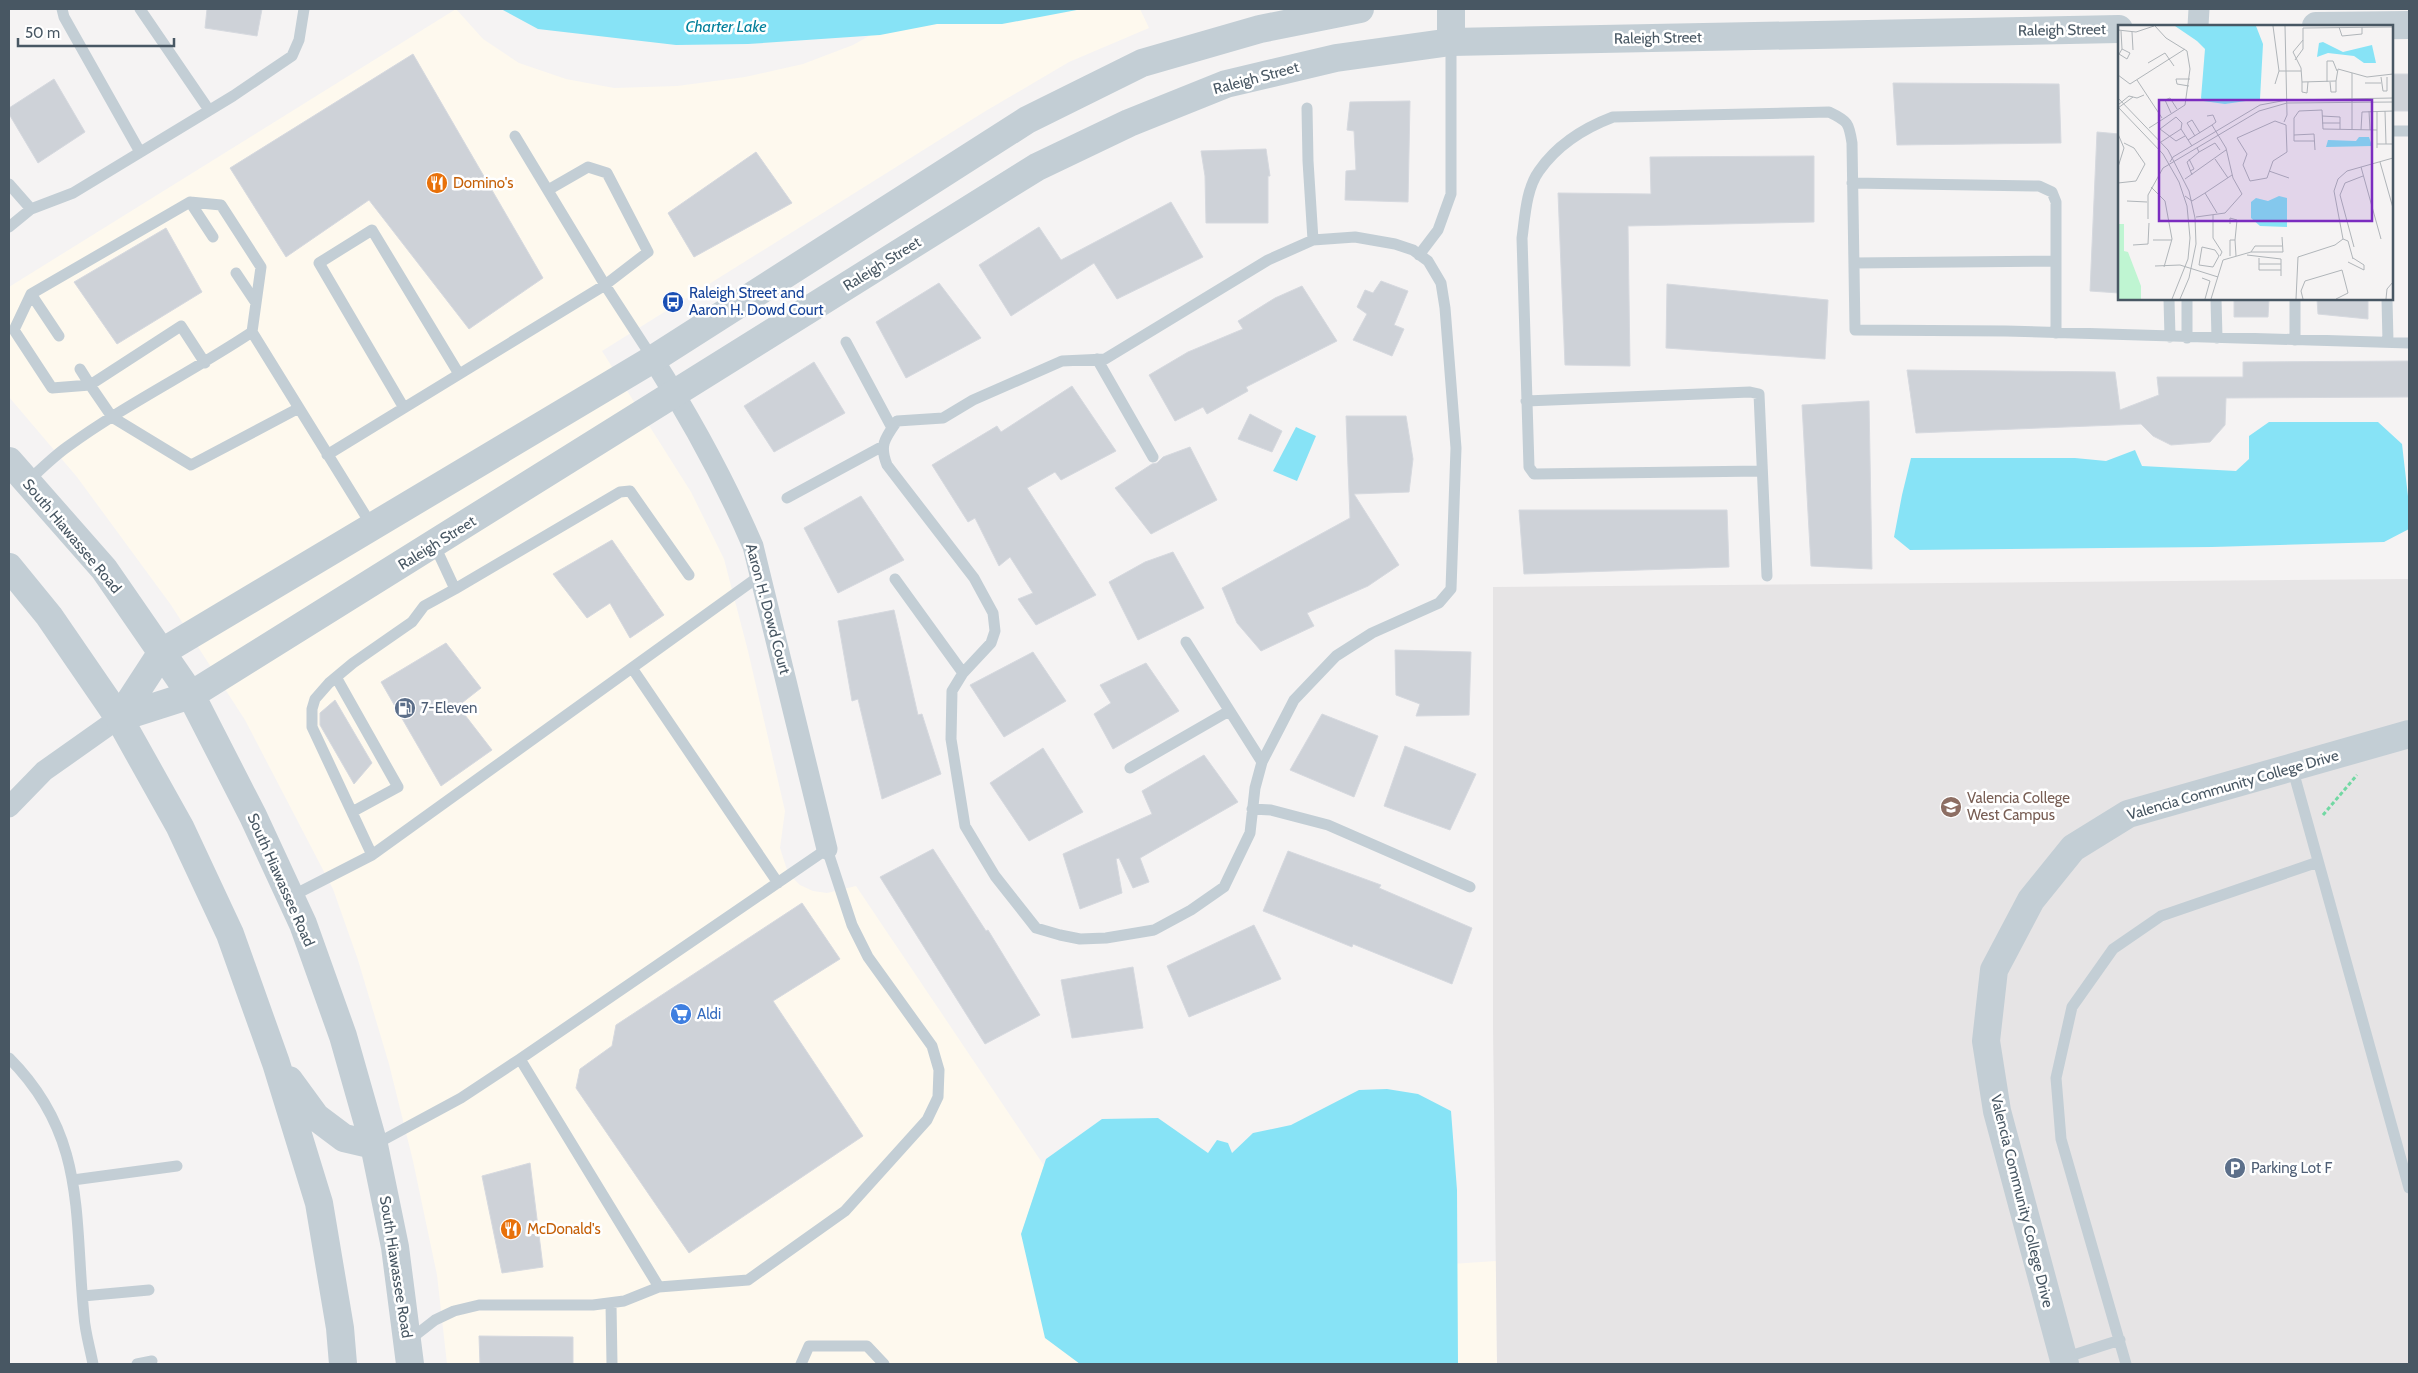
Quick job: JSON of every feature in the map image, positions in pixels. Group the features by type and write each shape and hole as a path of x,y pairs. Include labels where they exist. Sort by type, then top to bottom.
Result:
{"street":[{"path":"9,807 44,771 119,718 162,652 653,359 1027,120 1142,63 1260,29 1360,9"},
{"path":"1451,42 1452,9"},
{"path":"2198,25 2199,9"},
{"path":"2393,25 2409,25"},
{"name":"Raleigh Street","path":"119,718 191,696 1037,167 1129,123 1226,84 1336,58 1451,42 2118,29"},
{"name":"Aaron H. Dowd Court","path":"653,359 676,394 733,500 753,546 827,849"},
{"name":"South Hiawassee Road","path":"9,461 104,569 191,696 256,823 303,924 343,1036 374,1145 395,1247 409,1352"},
{"path":"9,567 49,616 119,718 180,827 230,934 276,1063 319,1203 340,1328 343,1364"},
{"name":"Valencia Community College Drive","path":"2064,1361 1997,1112 1986,1041 1994,970 2031,900 2073,848 2128,814 2409,734"},
{"path":"276,1063 316,1117 344,1138 374,1145"}],"lane":[{"path":"62,9 64,17 140,152"},
{"path":"140,9 209,110"},
{"path":"9,227 31,209 74,193 209,110 292,56 299,40 304,9"},
{"path":"1419,254 1438,230 1451,194 1451,42"},
{"path":"1307,108 1308,161 1314,240"},
{"path":"1762,471 1534,474 1529,466 1522,238 1527,203 1538,172 1567,142 1591,125 1613,117 1829,112 1845,119 1850,128 1855,330 2409,342"},
{"path":"2393,131 2409,131"},
{"path":"515,136 605,285 653,359"},
{"path":"327,455 605,285 648,252 607,173 588,167 548,190"},
{"path":"1852,183 2039,186 2052,192 2056,202 2056,333"},
{"path":"9,184 31,209"},
{"path":"190,202 213,237"},
{"path":"205,364 181,326 90,385 52,388 14,330 31,294 190,202 221,205 261,267 252,332 372,526"},
{"path":"404,408 319,263 372,230 459,374"},
{"path":"1355,237 1395,244 1419,254 1428,261 1440,283 1445,308 1456,448 1451,589 1439,603 1372,632 1336,656 1294,700 1262,762 1252,809 1250,833 1224,887 1191,910 1154,930 1106,938 1080,939 1036,928 995,876 965,826 951,739 952,691 964,673 991,642 995,631 993,614 974,578 887,466 882,452 886,436 897,421 943,418 973,400 1062,361 1105,359 1268,260 1314,240 1355,237"},
{"path":"1854,263 2056,261"},
{"path":"236,272 256,303"},
{"path":"31,294 58,336"},
{"path":"2169,300 2170,337"},
{"path":"2187,300 2187,338"},
{"path":"2216,300 2217,338"},
{"path":"2295,300 2295,340"},
{"path":"2387,300 2388,342"},
{"path":"27,482 66,448 112,417 205,364 252,332"},
{"path":"846,342 892,428"},
{"path":"1097,359 1153,457"},
{"path":"80,369 112,417 191,466 299,408"},
{"path":"1526,401 1750,392 1759,394 1767,576"},
{"path":"787,498 883,446"},
{"path":"372,854 312,727 312,709 315,699 336,677 412,622 424,606 620,492 630,491 689,576"},
{"path":"434,544 455,589"},
{"path":"290,897 372,854 761,575"},
{"path":"895,579 964,673"},
{"path":"1186,642 1262,762"},
{"path":"632,668 778,883"},
{"path":"336,677 398,787 352,812"},
{"path":"1130,768 1229,711"},
{"path":"2292,767 2409,1188"},
{"path":"1252,809 1271,810 1328,825 1470,887"},
{"path":"374,1145 461,1098 827,849 852,925 868,957 932,1046 939,1070 938,1097 927,1120 845,1211 748,1280 659,1288 611,1304 479,1306 462,1309 435,1320 409,1352"},
{"path":"2126,1364 2061,1139 2056,1078 2072,1007 2113,949 2161,916 2318,862"},
{"path":"9,1058 23,1072 47,1105 66,1150 77,1199 84,1318 93,1364"},
{"path":"520,1059 659,1288"},
{"path":"73,1180 177,1166"},
{"path":"83,1296 149,1290"},
{"path":"611,1304 612,1364"},
{"path":"2064,1361 2120,1340"},
{"path":"801,1364 809,1346 867,1346 884,1364"},
{"path":"137,1364 152,1362"}],"path":[{"path":"2321,818 2352,778 2364,770"}],"shaded area":[{"path":"456,9 483,39 519,63 566,79 614,88 677,86 745,77 803,64 853,45 917,9 1140,9 1149,28 1069,62 984,112 602,351 691,492 724,559 748,651 785,811 780,848 788,873 800,885 813,891 827,893 856,886 1125,1286 1496,1261 1497,1364 447,1364 437,1275 413,1161 389,1064 358,960 333,889 245,720 171,605 77,477 9,397 9,287"},
{"name":"Valencia College West Campus","path":"2409,579 2409,1364 1497,1364 1493,1027 1493,587"}],"water":[{"name":"Charter Lake","path":"501,9 1082,9 1002,24 937,24 880,35 748,44 676,45 538,29"},
{"path":"2269,422 2378,422 2402,444 2409,505 2409,529 2384,542 2212,547 1910,550 1894,537 1911,458 2075,458 2106,461 2135,450 2142,466 2236,471 2249,459 2249,436"},
{"path":"1296,427 1316,436 1297,481 1273,471"},
{"path":"1387,1089 1418,1094 1451,1111 1457,1190 1458,1364 1080,1364 1045,1338 1021,1234 1046,1159 1102,1119 1158,1118 1208,1153 1217,1140 1228,1143 1232,1153 1253,1133 1291,1125 1359,1090"}],"building":[{"path":"207,9 262,9 257,36 205,28"},
{"path":"413,54 543,278 469,329 369,200 286,257 230,168"},
{"path":"2393,74 2409,74 2409,111 2393,111"},
{"path":"54,79 85,132 38,163 9,114 9,108"},
{"path":"1893,83 2059,84 2061,143 1897,145"},
{"path":"1410,101 1408,202 1345,200 1346,171 1356,170 1354,131 1347,130 1350,102"},
{"path":"2097,132 2118,134 2118,293 2090,291"},
{"path":"1266,149 1270,176 1268,176 1268,223 1206,223 1205,176 1201,151"},
{"path":"756,152 792,203 694,257 668,213"},
{"path":"1814,156 1814,222 1628,226 1630,366 1565,365 1558,193 1651,194 1650,157"},
{"path":"1171,202 1203,257 1117,299 1094,263 1011,316 979,265 1039,227 1061,260"},
{"path":"166,228 202,292 117,344 74,282"},
{"path":"1381,281 1408,291 1394,325 1404,329 1392,356 1353,340 1367,314 1357,307 1365,290 1373,293"},
{"path":"939,283 981,338 906,378 876,322"},
{"path":"1667,284 1828,300 1825,359 1666,348"},
{"path":"1302,286 1337,341 1246,387 1248,391 1207,414 1203,407 1175,421 1149,375 1188,352 1243,329 1238,321 1275,298"},
{"path":"2234,300 2269,300 2268,317 2234,317"},
{"path":"2317,300 2368,300 2368,319 2318,314"},
{"path":"2409,361 2409,397 2226,398 2225,425 2210,442 2171,445 2153,436 2141,424 1916,433 1907,370 2115,372 2120,410 2159,395 2157,377 2243,377 2243,362"},
{"path":"814,362 845,413 774,452 744,406"},
{"path":"1072,386 1116,451 1061,480 1055,472 1027,488 1096,595 1036,625 1018,599 1033,593 1010,557 999,566 975,518 968,522 932,465 997,426 1001,432"},
{"path":"1869,401 1872,569 1811,566 1802,405"},
{"path":"1250,414 1282,431 1272,452 1238,439"},
{"path":"1346,416 1406,416 1413,459 1409,492 1354,494 1399,565 1368,586 1307,613 1314,626 1261,651 1237,623 1222,588 1350,518"},
{"path":"1190,447 1217,500 1151,534 1115,488 1152,464 1157,463 1163,457"},
{"path":"861,496 904,560 838,593 804,528"},
{"path":"1519,510 1727,510 1729,567 1524,574"},
{"path":"612,540 664,615 630,638 610,603 587,618 553,574"},
{"path":"1173,552 1204,608 1138,640 1109,582 1145,562"},
{"path":"894,610 918,715 922,714 941,774 882,799 858,699 852,701 838,621"},
{"path":"446,643 481,688 458,706 492,750 441,786 381,682"},
{"path":"1395,650 1471,652 1469,715 1416,716 1420,704 1396,695"},
{"path":"1033,652 1066,701 1004,737 970,685"},
{"path":"1146,663 1179,711 1113,749 1094,714 1111,703 1100,685"},
{"path":"335,700 372,763 354,784 320,725 320,713"},
{"path":"1322,714 1378,736 1354,797 1290,770"},
{"path":"1405,746 1476,774 1450,830 1384,806"},
{"path":"1043,748 1083,812 1029,841 990,783"},
{"path":"1204,755 1238,802 1140,858 1149,882 1133,888 1119,858 1116,859 1122,893 1080,909 1063,854 1152,814 1142,791"},
{"path":"933,849 986,931 988,930 1040,1015 985,1044 880,877"},
{"path":"1288,851 1381,885 1379,888 1472,928 1452,984 1353,944 1352,947 1263,911"},
{"path":"802,903 840,959 773,1001 863,1136 689,1253 576,1088 580,1069 612,1046 616,1025"},
{"path":"1254,925 1281,979 1189,1017 1167,966"},
{"path":"1133,967 1143,1028 1072,1038 1061,980"},
{"path":"530,1163 543,1267 502,1273 482,1176"},
{"path":"479,1336 573,1337 573,1364 480,1364"}],"place":[{"name":"Domino's","path":"437,183"},
{"name":"Raleigh Street and Aaron H. Dowd Court","path":"673,302"},
{"name":"7-Eleven","path":"405,708"},
{"name":"Valencia College West Campus","path":"1951,807"},
{"name":"Aldi","path":"681,1014"},
{"name":"Parking Lot F","path":"2235,1168"},
{"name":"McDonald's","path":"511,1229"}]}
